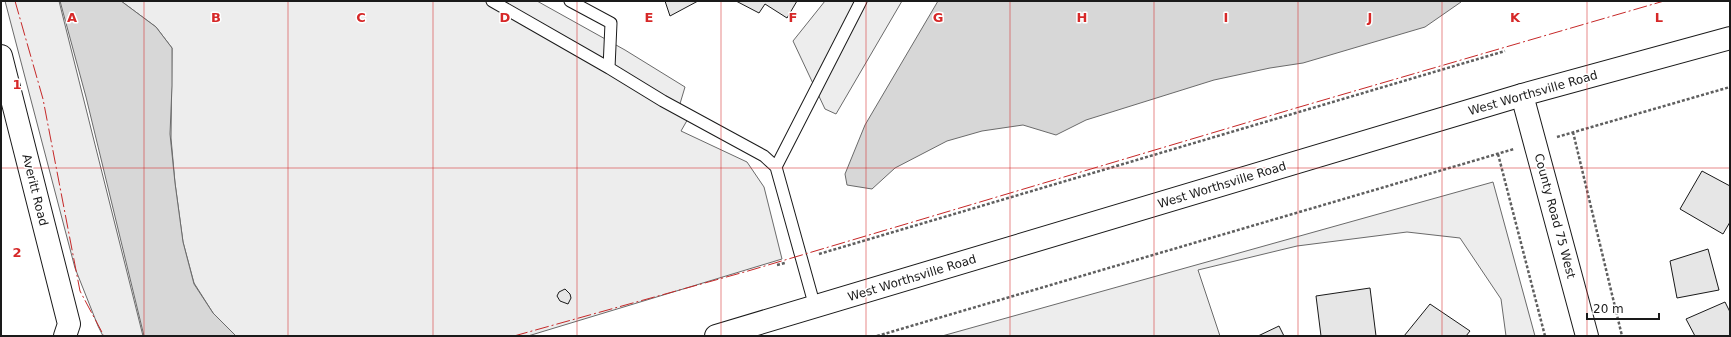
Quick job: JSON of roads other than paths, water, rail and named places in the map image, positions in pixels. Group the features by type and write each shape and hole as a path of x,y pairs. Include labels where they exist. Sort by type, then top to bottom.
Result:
{"main road":[{"name":"West Worthsville Road","path":"716,336 1522,95 1730,38"},
{"name":"Averitt Road","path":"1,56 72,332"},
{"name":"County Road 75 West","path":"1522,95 1587,336"}],"lane":[{"path":"492,1 609,68 663,101 764,156 776,167 815,307"},
{"path":"570,1 611,23 609,68"},
{"path":"776,167 862,1"}]}
